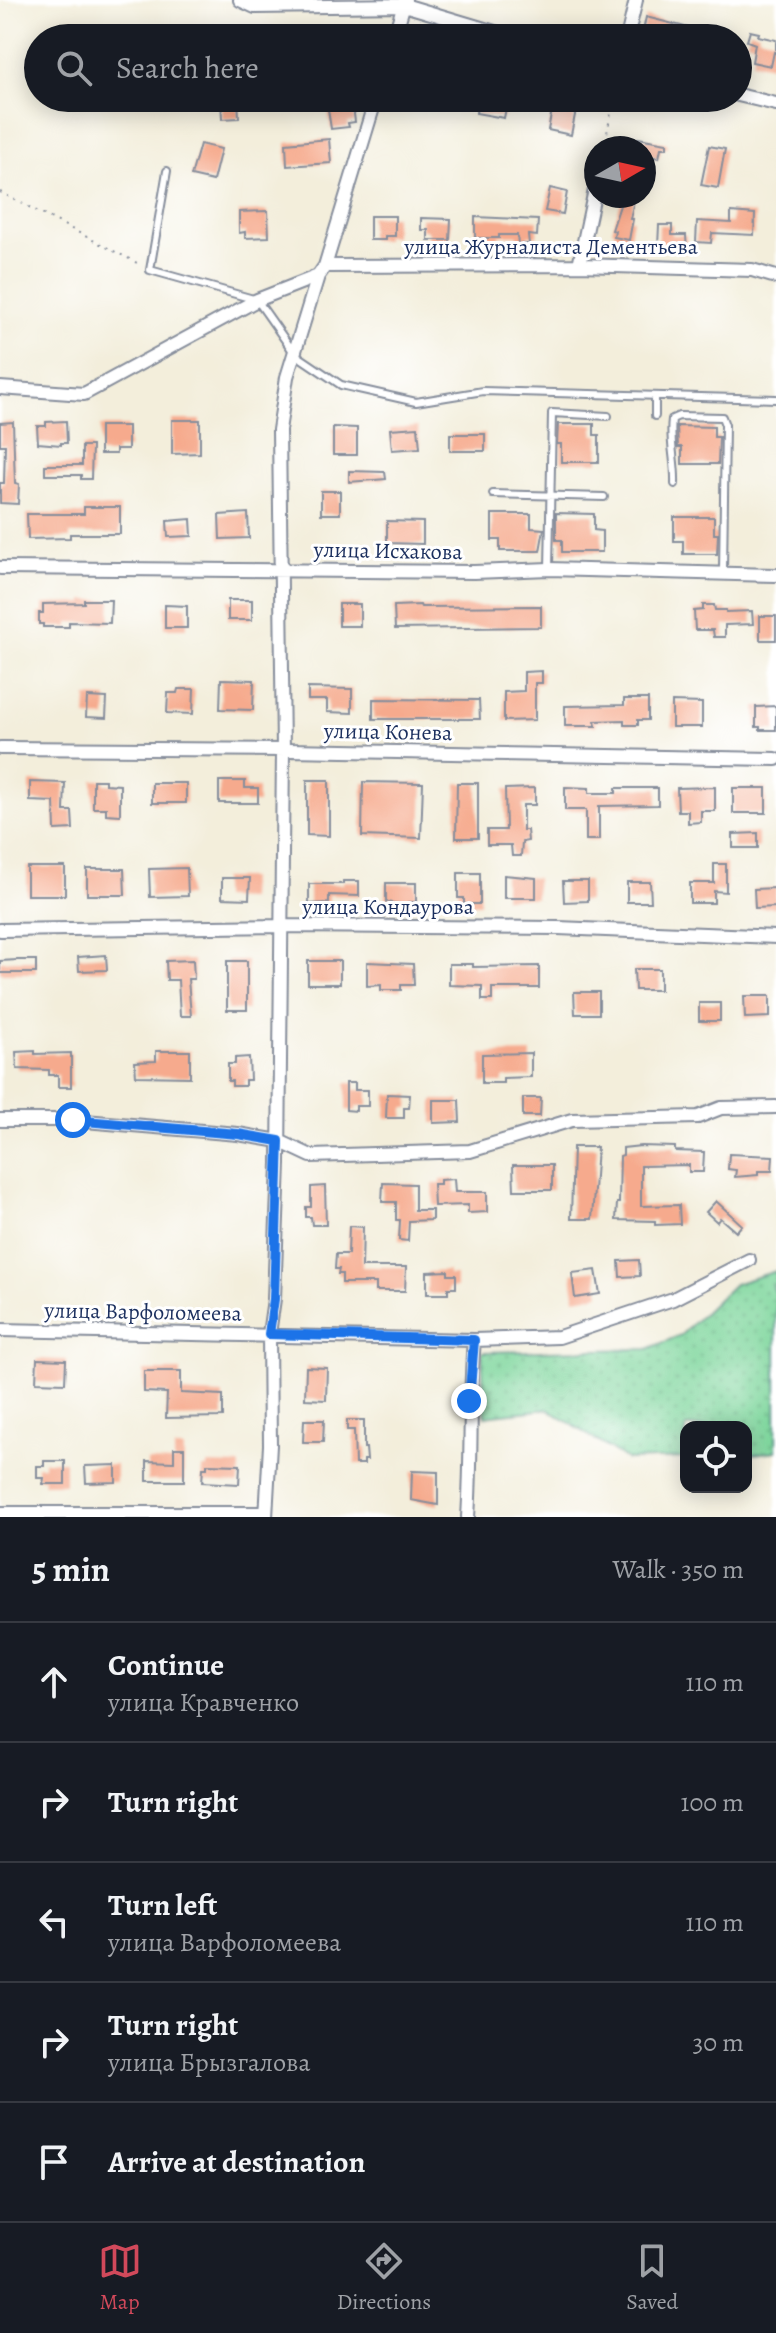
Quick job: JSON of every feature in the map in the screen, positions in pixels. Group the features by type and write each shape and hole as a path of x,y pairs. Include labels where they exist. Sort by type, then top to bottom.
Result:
{"street":[{"path":"240,0 255,7 404,3 471,24"},
{"path":"630,24 636,0"},
{"path":"398,24 404,3"},
{"path":"752,98 776,104"},
{"path":"0,1513 266,1515 270,1445 269,1334 274,1299 279,1141 283,750 279,430 287,377 372,112"},
{"path":"579,265 591,208"},
{"name":"улица Журналиста Дементьева","path":"0,388 84,394 257,300 322,271 579,265 752,270 776,277"},
{"name":"улица Исхакова","path":"0,568 474,572 549,569 776,575"},
{"name":"улица Конева","path":"0,748 776,759"},
{"name":"улица Кондаурова","path":"0,930 280,926 558,928 776,937"},
{"path":"0,1120 73,1120 238,1134 279,1141 311,1156 470,1151 572,1120 698,1117 721,1108 776,1107"},
{"name":"улица Варфоломеева","path":"0,1330 474,1340 559,1337 673,1299 749,1260"},
{"path":"468,1517 472,1461 469,1401 474,1340"}],"lane":[{"path":"167,171 150,270 257,300 295,354 341,385 416,402 483,391 776,399"},
{"path":"655,396 655,416"},
{"path":"549,569 552,413 608,416"},
{"path":"675,484 676,470 671,451 672,419 679,416 722,417 725,425 723,572"},
{"path":"493,494 604,497"}],"path":[{"path":"606,136 611,112"},
{"path":"0,192 150,270"}],"green space":[{"path":"776,1271 773,1287 776,1294 776,1451 752,1454 752,1421 680,1421 680,1458 627,1460 548,1409 485,1416 482,1352 648,1349 681,1335 734,1284"}],"building":[{"path":"646,17 673,24 644,24"},
{"path":"752,31 776,40 776,53 771,66 752,62 755,44 752,43"},
{"path":"222,112 239,112 239,118 222,119"},
{"path":"328,112 354,112 355,122 348,123 349,127 331,129"},
{"path":"476,112 505,112 504,118"},
{"path":"552,112 576,112 571,135 548,130"},
{"path":"329,139 331,163 287,166 286,143"},
{"path":"656,141 667,143 667,148 661,148 659,158 656,157"},
{"path":"200,144 221,149 213,181 191,176"},
{"path":"709,146 725,149 718,188 701,185"},
{"path":"550,188 567,192 563,214 545,211"},
{"path":"619,208 632,208 629,240 614,237 615,231 612,230"},
{"path":"268,211 269,237 245,238 245,232 239,233 239,212"},
{"path":"731,212 755,214 754,235 712,233 711,243 696,242 697,221 731,223"},
{"path":"370,216 395,216 395,236 370,240"},
{"path":"475,217 538,220 537,236 528,235 529,244 518,244 517,235 475,238"},
{"path":"421,218 451,219 450,240 428,240 428,230 421,230"},
{"path":"659,225 672,225 672,235 686,235 687,253 677,253 677,246 658,246"},
{"path":"172,420 200,420 200,453 172,454"},
{"path":"66,421 67,443 38,443 37,426 46,426 46,422"},
{"path":"13,422 18,504 0,503 5,445 0,445 0,423"},
{"path":"558,424 594,424 594,435 599,435 599,462 561,462 561,444 557,444"},
{"path":"100,426 128,426 128,449 116,449 116,454 100,454"},
{"path":"677,426 714,427 714,437 719,437 718,464 682,464"},
{"path":"333,427 357,428 357,455 333,455"},
{"path":"418,427 420,448 392,450 390,429"},
{"path":"450,434 485,434 485,451 450,451"},
{"path":"82,446 92,446 91,479 81,479 81,475 45,475 45,465 82,465"},
{"path":"349,471 385,472 386,479 349,482"},
{"path":"321,491 340,491 340,514 321,514"},
{"path":"84,507 120,507 120,534 70,534 70,538 28,539 27,514 84,514"},
{"path":"248,513 249,538 220,539 219,515"},
{"path":"556,513 594,514 594,530 602,531 602,552 562,552 562,540 556,540"},
{"path":"492,514 531,514 531,528 544,529 540,551 500,551 500,540 492,540"},
{"path":"674,517 714,517 714,534 718,534 717,554 683,554 683,541 674,541"},
{"path":"191,519 192,536 168,537 167,521"},
{"path":"387,521 423,522 423,544 387,543"},
{"path":"84,600 111,600 110,623 69,622 69,627 43,627 39,624 43,604 84,603"},
{"path":"228,600 252,600 252,620 228,620"},
{"path":"339,604 360,604 360,626 339,626"},
{"path":"165,605 187,606 187,628 165,628"},
{"path":"703,605 714,605 715,610 726,612 752,611 753,624 725,625 725,637 714,637 713,630 695,630 694,611 703,610"},
{"path":"394,606 541,606 541,627 395,629"},
{"path":"760,616 776,616 776,640 760,640"},
{"path":"542,671 542,683 535,683 535,720 504,721 504,692 524,691 524,672"},
{"path":"221,679 254,680 253,710 220,709"},
{"path":"308,688 352,689 352,713 327,712 327,700 308,700"},
{"path":"178,689 194,689 193,714 167,713 168,693 177,693"},
{"path":"87,697 107,698 106,718 86,717"},
{"path":"373,699 479,700 480,719 373,719"},
{"path":"624,699 648,699 648,720 638,720 638,725 624,725 624,720 595,721 596,726 565,726 565,706 624,705"},
{"path":"672,702 702,703 702,727 672,727"},
{"path":"776,706 776,730 756,727 756,707"},
{"path":"93,780 120,785 120,815 106,814 106,808 93,808"},
{"path":"307,780 329,780 329,836 307,835"},
{"path":"219,781 245,781 245,788 258,788 258,803 219,803"},
{"path":"30,782 65,783 64,811 72,811 73,829 55,830 54,802 30,801"},
{"path":"363,782 423,783 421,838 362,836"},
{"path":"152,783 186,783 186,803 152,803"},
{"path":"457,783 478,783 478,838 456,838"},
{"path":"565,787 589,788 589,793 616,793 616,788 658,788 658,805 599,806 599,840 586,840 586,810 565,810"},
{"path":"715,787 715,811 701,811 701,822 688,823 688,811 678,811 677,788"},
{"path":"535,788 535,805 523,805 523,830 527,830 528,841 522,842 521,856 512,856 511,845 487,845 487,830 506,830 505,789"},
{"path":"733,788 766,788 766,813 733,813"},
{"path":"758,833 758,848 733,848 733,834"},
{"path":"714,864 726,864 726,892 714,891 714,903 690,903 690,883 714,883"},
{"path":"27,867 65,867 65,895 27,895"},
{"path":"187,868 188,896 150,897 149,869"},
{"path":"87,869 124,869 125,895 87,895"},
{"path":"458,873 480,873 480,904 464,904 464,898 458,898"},
{"path":"504,875 536,878 536,898 504,898"},
{"path":"222,878 250,878 249,899 222,898"},
{"path":"343,881 359,881 359,896 329,895 329,903 309,904 309,884 343,884"},
{"path":"563,881 588,881 588,901 564,902"},
{"path":"627,882 650,882 651,902 627,902"},
{"path":"386,883 416,883 416,902 408,902 408,905 386,902"},
{"path":"776,888 776,907 755,908 754,889"},
{"path":"106,955 107,970 79,971 78,957"},
{"path":"36,960 36,973 0,973 0,961"},
{"path":"193,960 194,979 188,979 191,1016 180,1016 178,980 167,980 166,961"},
{"path":"227,961 247,961 247,1010 227,1010"},
{"path":"308,961 340,961 340,984 308,984"},
{"path":"367,962 413,964 414,985 401,985 401,990 381,990 381,985 367,986"},
{"path":"449,964 473,964 473,967 539,966 539,988 492,988 492,1000 482,1000 482,986 449,985"},
{"path":"634,969 660,969 660,990 635,990"},
{"path":"574,992 599,992 599,1014 575,1014"},
{"path":"744,996 770,996 770,1017 745,1018"},
{"path":"699,1003 720,1003 720,1021 699,1021"},
{"path":"35,1051 35,1054 71,1053 71,1087 58,1087 58,1075 49,1075 49,1070 17,1069 16,1052"},
{"path":"156,1051 190,1051 190,1077 136,1076 135,1062 156,1061"},
{"path":"531,1053 531,1077 503,1078 503,1083 482,1083 482,1054"},
{"path":"249,1057 250,1080 245,1080 245,1086 232,1086 232,1081 228,1081 228,1064 235,1064 235,1058"},
{"path":"346,1083 355,1083 355,1090 368,1090 368,1106 356,1106 356,1111 346,1110"},
{"path":"387,1094 410,1095 409,1108 404,1108 404,1118 386,1118"},
{"path":"523,1098 541,1098 540,1116 523,1116"},
{"path":"433,1100 459,1100 460,1122 433,1123"},
{"path":"641,1146 704,1152 703,1172 689,1172 689,1165 641,1166 641,1206 679,1205 680,1224 655,1225 655,1221 616,1220 620,1156 623,1155 623,1148"},
{"path":"573,1147 597,1147 592,1219 571,1219"},
{"path":"729,1154 773,1156 772,1171 735,1177 736,1170 728,1169"},
{"path":"513,1165 552,1165 552,1190 514,1190"},
{"path":"454,1179 455,1192 487,1192 487,1212 468,1213 468,1205 434,1206 433,1184"},
{"path":"383,1183 415,1184 415,1210 432,1210 432,1220 409,1221 408,1241 399,1240 400,1220 396,1220 396,1202 382,1202"},
{"path":"325,1186 326,1225 312,1225 311,1217 306,1217 306,1207 311,1207 311,1187"},
{"path":"716,1201 742,1225 736,1232 720,1218 717,1222 706,1212"},
{"path":"349,1226 363,1227 362,1267 406,1267 405,1291 376,1291 376,1283 342,1283 342,1274 335,1269 336,1254 348,1254"},
{"path":"639,1260 640,1276 620,1277 619,1261"},
{"path":"596,1270 600,1294 575,1298 572,1273"},
{"path":"448,1271 448,1275 456,1275 456,1288 448,1288 448,1294 427,1294 427,1272"},
{"path":"37,1359 66,1360 65,1383 36,1382"},
{"path":"306,1367 327,1368 326,1400 305,1399"},
{"path":"144,1371 181,1371 181,1393 223,1395 223,1417 166,1418 167,1393 144,1392"},
{"path":"304,1420 324,1420 323,1442 303,1442"},
{"path":"347,1420 364,1420 367,1460 364,1464 355,1464 354,1430 347,1430"},
{"path":"174,1448 184,1448 184,1481 147,1481 147,1461 174,1462"},
{"path":"44,1461 65,1461 65,1484 43,1484 44,1478 37,1478 37,1466 44,1466"},
{"path":"207,1464 240,1465 239,1484 202,1482 203,1468 207,1468"},
{"path":"116,1465 116,1482 86,1483 85,1466"},
{"path":"412,1471 438,1472 438,1505 411,1500"}],"route":[{"path":"73,1120 238,1134 279,1141 274,1299 269,1334 474,1340 469,1401"}]}
